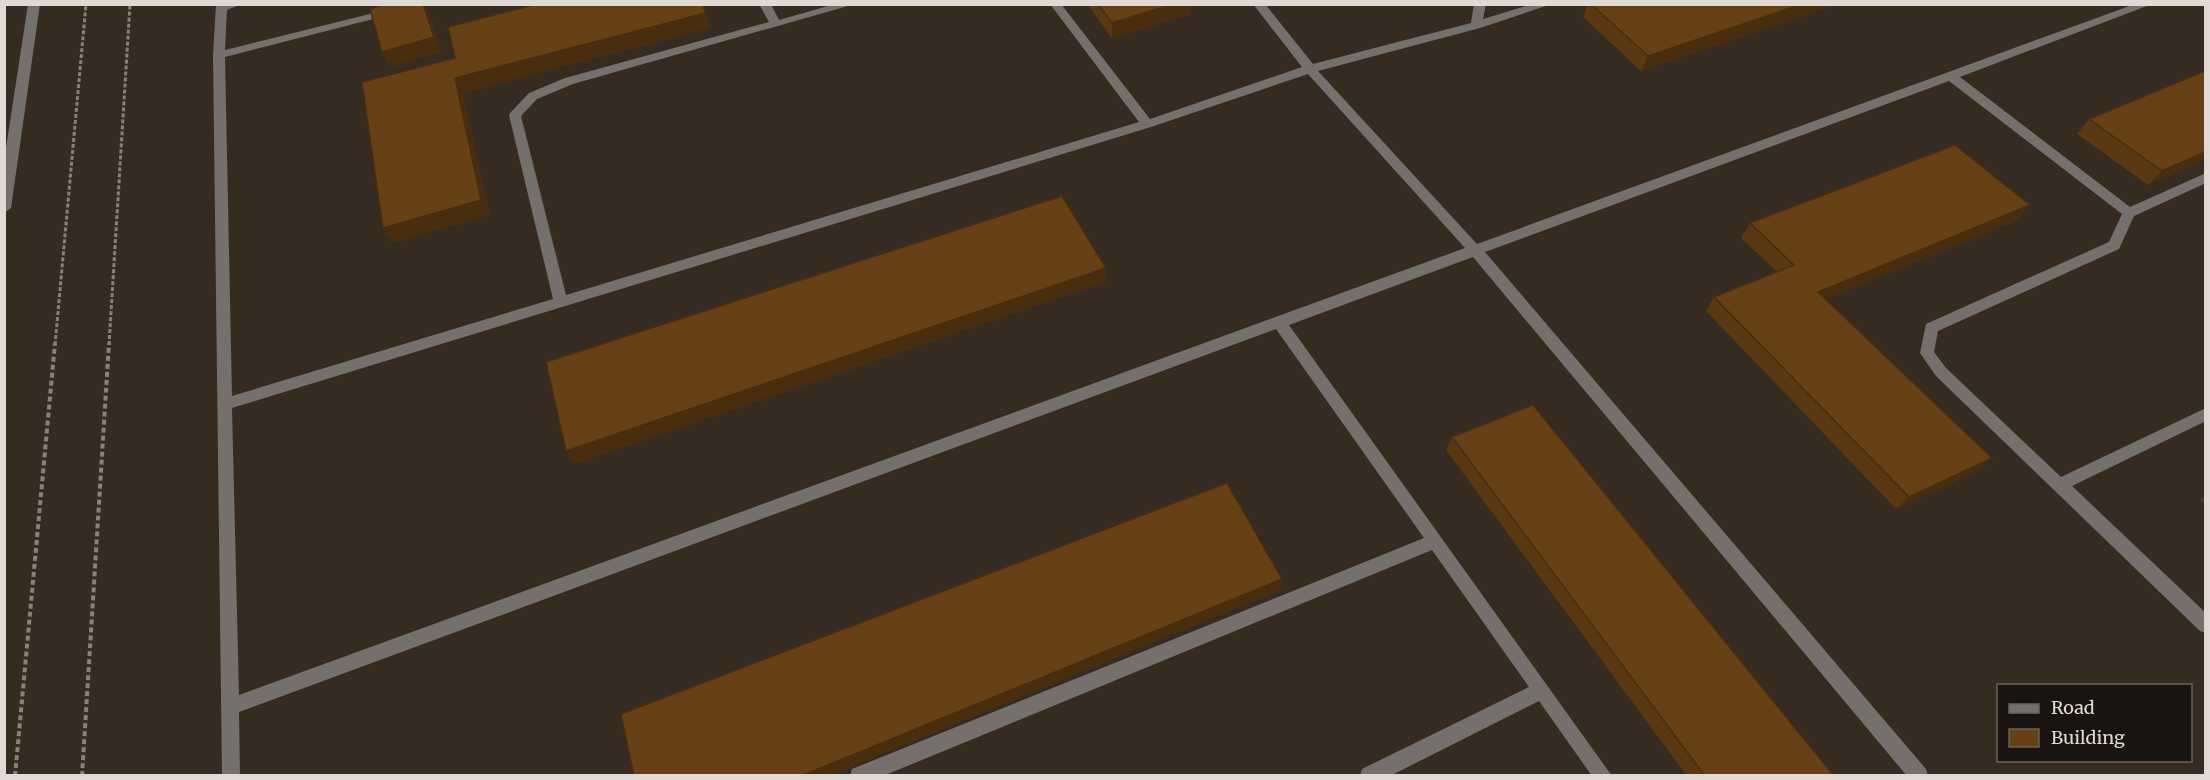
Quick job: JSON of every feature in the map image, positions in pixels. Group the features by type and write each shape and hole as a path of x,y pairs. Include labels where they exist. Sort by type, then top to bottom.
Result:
{"street":[{"path":"4,208 34,4"},
{"path":"231,776 219,56 222,6 237,4"},
{"path":"219,56 427,4"},
{"path":"765,4 776,25"},
{"path":"561,302 515,115 533,96 570,81 850,4"},
{"path":"1055,4 1148,124"},
{"path":"1258,4 1310,69 1474,249 1919,776"},
{"path":"1476,25 1480,4"},
{"path":"225,404 1148,124 1310,69 1548,4"},
{"path":"230,707 2147,4"},
{"path":"1950,76 2128,213"},
{"path":"2205,177 2128,213 2114,245 1931,328 1927,353 1941,372 2205,625"},
{"path":"1278,321 1603,776"},
{"path":"2059,485 2205,414"},
{"path":"860,776 1436,541"},
{"path":"1370,776 1542,690"}],"path":[{"path":"15,776 86,4"},
{"path":"82,776 130,4"}],"building":[{"path":"386,4 423,4 434,37 382,52 370,9"},
{"path":"537,4 702,4 706,13 455,78 481,200 383,228 362,82 455,58 448,27"},
{"path":"1098,4 1173,4 1112,23"},
{"path":"1591,4 1802,4 1648,56"},
{"path":"2205,71 2205,152 2162,171 2089,119"},
{"path":"1955,145 2030,205 1818,292 1992,458 1909,497 1714,297 1794,265 1750,223"},
{"path":"1062,196 1106,268 566,451 546,362"},
{"path":"1533,405 1834,776 1705,776 1452,437"},
{"path":"1227,483 1282,579 801,776 634,776 621,714"}]}
